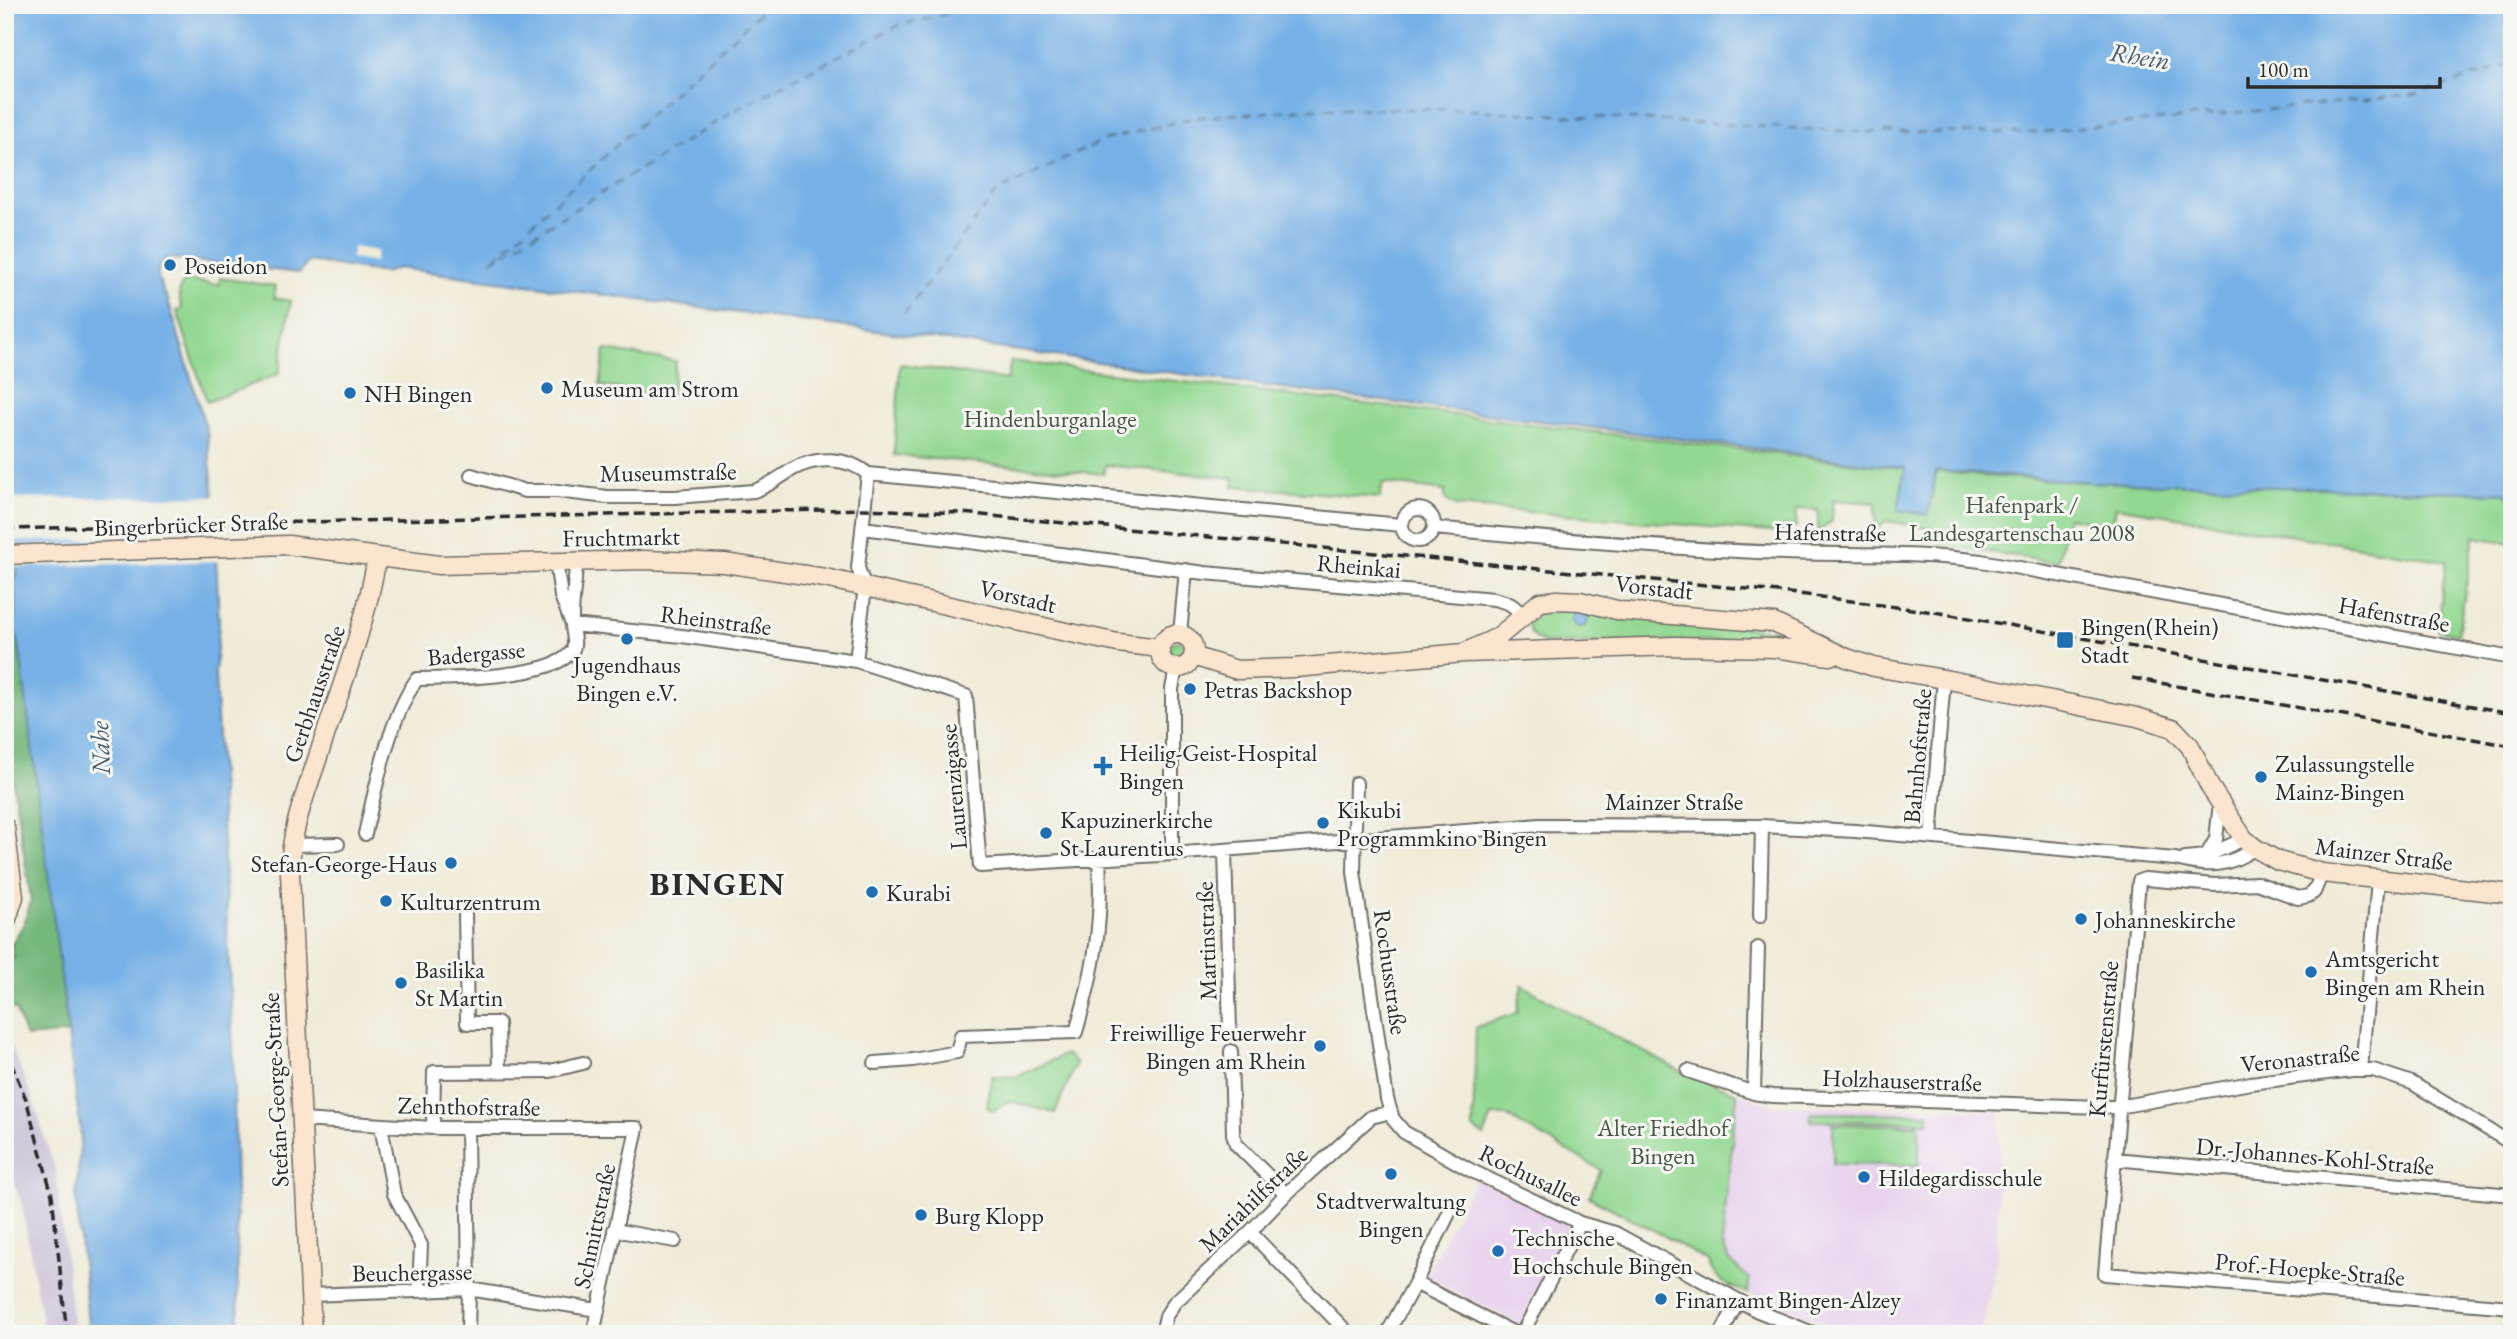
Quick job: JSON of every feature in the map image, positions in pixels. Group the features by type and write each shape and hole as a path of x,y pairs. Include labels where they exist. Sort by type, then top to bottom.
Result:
{"main road":[{"name":"Bingerbrücker Straße","path":"5,555 300,545 377,557"},
{"name":"Fruchtmarkt","path":"377,557 439,565 645,559 724,563 865,587"},
{"name":"Gerbhausstraße","path":"291,845 316,761 362,631 377,557"},
{"name":"Vorstadt","path":"865,587 1118,643 1160,648"},
{"name":"Vorstadt","path":"1464,653 1498,637 1540,602 1558,600 1580,601 1621,611 1774,623 1847,658 1874,667 2137,717 2173,728 2190,746 2220,802 2250,844"},
{"path":"1521,616 1520,635 1526,644 1542,650"},
{"path":"1774,623 1780,631 1781,639 1775,648"},
{"path":"1180,634 1192,642 1193,656 1189,663 1176,668 1163,659 1160,648 1170,635 1180,634"},
{"name":"Vorstadt","path":"1193,656 1237,670 1294,668 1464,653 1675,646 1775,648 1847,658"},
{"path":"5,827 14,897 5,925"},
{"name":"Mainzer Straße","path":"2250,844 2278,861 2322,873 2512,894"},
{"name":"Stefan-George-Straße","path":"291,845 290,873 312,1334"}],"street":[{"name":"Museumstraße","path":"471,475 525,491 642,498 754,491 796,468 820,461 844,461 858,465 868,474"},
{"path":"856,661 865,587 858,568 868,474 1401,525 1407,513 1421,509 1433,518 1434,528"},
{"name":"Hafenstraße","path":"1401,525 1405,535 1419,541 1429,537 1434,528 1576,542 1784,553 1939,555 2512,658"},
{"name":"Rheinkai","path":"863,528 1186,570 1494,600 1508,602 1521,616"},
{"path":"572,625 576,561"},
{"path":"556,562 561,596 572,625"},
{"path":"1180,634 1186,570"},
{"name":"Badergasse","path":"365,834 384,759 401,708 416,679 467,678 559,663 572,650 572,625"},
{"name":"Rheinstraße","path":"572,625 682,636 856,661"},
{"name":"Laurenzigasse","path":"856,661 966,696 980,866"},
{"path":"1172,854 1172,689 1176,668"},
{"name":"Bahnhofstraße","path":"1931,837 1944,679"},
{"name":"Rochusstraße","path":"1356,783 1354,872 1391,1112"},
{"path":"2206,856 2216,839 2220,802"},
{"name":"Mainzer Straße","path":"980,866 1540,825 1762,826 1931,837 2175,859 2211,866 2236,859 2250,844"},
{"path":"1759,916 1762,826"},
{"path":"291,845 338,844"},
{"name":"Mainzer Straße","path":"2175,859 2206,856 2250,844"},
{"name":"Martinstraße","path":"1225,849 1230,1031"},
{"path":"875,1063 957,1052 961,1037 1076,1032 1099,938 1100,859"},
{"name":"Kurfürstenstraße","path":"2105,1274 2139,881 2145,879 2216,885 2257,883 2298,898 2308,897 2314,891 2322,873"},
{"path":"2361,1069 2378,880"},
{"path":"465,913 467,1023 498,1023 499,1071"},
{"path":"1754,1093 1758,948"},
{"path":"1231,1051 1233,1134 1236,1144 1286,1194"},
{"path":"433,1128 434,1072 550,1071 583,1063"},
{"name":"Veronastraße","path":"2118,1107 2252,1083 2361,1069 2385,1073 2412,1083 2512,1144"},
{"name":"Holzhauserstraße","path":"1688,1071 1754,1093 1793,1098 2118,1107"},
{"name":"Mariahilfstraße","path":"1163,1334 1166,1316 1174,1303 1250,1232 1286,1194 1371,1117 1391,1112"},
{"name":"Rochusallee","path":"1391,1112 1397,1126 1412,1138 1470,1170 1580,1223 1615,1233 1738,1301 1815,1334"},
{"name":"Zehnthofstraße","path":"301,1120 467,1129 637,1128"},
{"path":"381,1126 394,1194 421,1245 419,1291"},
{"name":"Schmittstraße","path":"593,1334 637,1128"},
{"path":"467,1129 468,1334"},
{"name":"Dr.-Johannes-Kohl-Straße","path":"2114,1159 2512,1195"},
{"path":"1387,1334 1450,1211"},
{"path":"1522,1334 1580,1223"},
{"path":"614,1230 675,1241"},
{"path":"1250,1232 1349,1334"},
{"name":"Prof.-Hoepke-Straße","path":"2105,1274 2512,1307"},
{"path":"1415,1283 1516,1334"},
{"name":"Beuchergasse","path":"310,1295 469,1289 597,1310"},
{"path":"1721,1334 1738,1301"}],"shaded area":[{"path":"5,1031 32,1097 56,1172 74,1334 44,1334 22,1205 5,1159"},
{"name":"Hildegardisschule","path":"1737,1093 1776,1106 2000,1110 1997,1258 1981,1334 1852,1334 1748,1293 1749,1278 1729,1261 1722,1244"},
{"name":"Technische Hochschule Bingen","path":"1476,1178 1570,1226 1520,1325 1425,1276"}],"green space":[{"path":"220,278 276,286 274,298 291,301 279,374 207,402 177,311 182,309 180,290 187,280 219,285"},
{"path":"605,350 676,361 671,396 600,386"},
{"name":"Hindenburganlage","path":"1011,361 1818,459 1981,476 2090,482 2507,493 2512,496 2512,543 2474,537 2458,634 2438,630 2446,561 2116,507 2113,525 2067,517 2058,561 2046,561 1938,544 1939,530 1886,521 1875,531 1876,503 1833,500 1832,521 1818,532 1818,510 1797,509 1796,527 1783,527 1782,533 1456,506 1445,499 1445,491 1383,483 1380,498 1233,486 1234,478 1105,465 1104,474 894,455 900,364 1007,380"},
{"path":"5,567 17,567 13,627 19,643 70,1033 26,1037 15,1008 5,1009 5,961 14,958 11,945 24,924 31,899 5,732"},
{"path":"1550,604 1775,631 1775,641 1544,643 1533,635 1528,623"},
{"path":"1174,641 1182,641 1187,650 1185,657 1174,659 1169,654 1169,646"},
{"name":"Alter Friedhof Bingen","path":"1522,985 1686,1074 1737,1093 1722,1244 1729,1261 1749,1278 1748,1293 1718,1279 1708,1262 1589,1197 1601,1170 1506,1116 1492,1116 1484,1136 1473,1129 1476,1027 1517,1013"},
{"path":"1066,1054 1076,1063 1055,1113 1009,1101 993,1111 987,1107 992,1076 1016,1077"},
{"path":"1811,1113 1929,1114 1929,1122 1811,1121"},
{"path":"1833,1124 1919,1125 1919,1165 1833,1164"}],"water":[{"path":"5,5 2512,5 2512,496 2507,496 2507,493 2090,482 1936,471 1928,515 1898,510 1905,468 1259,385 900,334 398,268 385,273 309,261 299,273 168,258 159,267 158,277 168,300 207,432 213,489 219,623 215,674 233,1052 239,1334 89,1334 76,1197 81,1135 19,644 13,627 17,573 13,482 5,461"},
{"path":"1580,611 1586,613 1586,625 1580,627 1574,625 1572,619 1574,613"}],"pier":[{"path":"353,247 377,251 375,262 351,258"},
{"path":"217,496 219,538 12,541 10,499"},
{"path":"219,540 220,561 13,567 12,546"}],"ferry route":[{"path":"495,258 768,5"},
{"path":"491,261 744,105 897,26 982,5"},
{"path":"904,314 997,192 1104,140 1196,117 1316,109 1450,109 1859,132 2033,133 2414,95 2512,64"}],"railway":[{"path":"5,529 865,509 961,513 1799,594 1934,612 2512,713"},
{"path":"2132,678 2512,746"},
{"path":"5,1049 26,1099 52,1195 67,1334"}],"place":[{"name":"Poseidon","path":"170,265"},
{"name":"Museum am Strom","path":"547,388"},
{"name":"NH Bingen","path":"350,393"},
{"name":"Jugendhaus Bingen e.V.","path":"627,639"},
{"name":"Bingen(Rhein) Stadt","path":"2065,640"},
{"name":"Petras Backshop","path":"1190,689"},
{"name":"Heilig-Geist-Hospital Bingen","path":"1103,766"},
{"name":"Zulassungstelle Mainz-Bingen","path":"2261,777"},
{"name":"Kikubi Programmkino Bingen","path":"1323,823"},
{"name":"Kapuzinerkirche St Laurentius","path":"1046,833"},
{"name":"Stefan-George-Haus","path":"451,863"},
{"name":"Kurabi","path":"872,892"},
{"name":"Kulturzentrum","path":"386,901"},
{"name":"Johanneskirche","path":"2081,919"},
{"name":"Amtsgericht Bingen am Rhein","path":"2311,972"},
{"name":"Basilika St Martin","path":"401,983"},
{"name":"Freiwillige Feuerwehr Bingen am Rhein","path":"1320,1046"},
{"name":"Stadtverwaltung Bingen","path":"1391,1174"},
{"name":"Hildegardisschule","path":"1864,1177"},
{"name":"Burg Klopp","path":"921,1215"},
{"name":"Technische Hochschule Bingen","path":"1498,1251"},
{"name":"Finanzamt Bingen-Alzey","path":"1661,1299"}],"district":[{"name":"BINGEN","path":"718,884"}],"water label":[{"name":"Rhein","path":"2140,56"},
{"name":"Nahe","path":"100,748"}],"park label":[{"name":"Hafenpark / Landesgartenschau 2008","path":"2022,518"}]}
